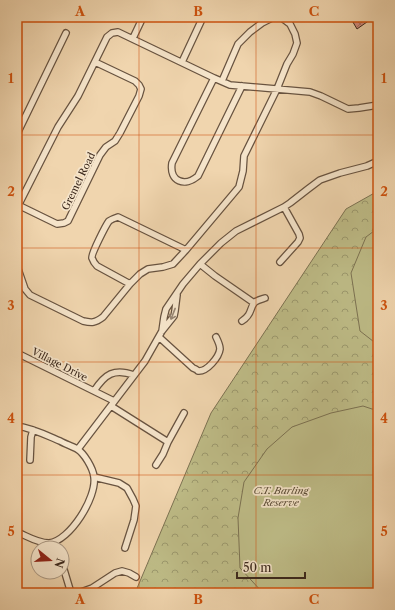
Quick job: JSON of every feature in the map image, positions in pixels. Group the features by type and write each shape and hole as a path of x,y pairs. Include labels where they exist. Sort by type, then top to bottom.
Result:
{"lane":[{"path":"133,38 144,17"},
{"path":"182,62 203,17"},
{"path":"17,266 25,289 30,295 83,321 92,323 103,317 140,274 148,269 173,264 239,187 243,171 244,156 278,89 287,64 297,43 295,34 290,24 282,18 274,17 262,23 250,32 238,44 222,82"},
{"name":"Gremel Road","path":"95,62 135,81 141,89 120,133 115,141 106,147 100,155 68,221 57,224 18,206 58,127 78,96 107,37 112,33 118,32 133,38 230,85 310,92 348,109 378,105"},
{"path":"17,134 66,33"},
{"path":"214,78 172,163 172,174 181,182 194,180 198,176 242,86"},
{"path":"160,334 166,309 183,284 200,264 236,231 284,207 320,180 367,166 378,161"},
{"path":"280,262 300,238 284,207"},
{"path":"130,284 97,266 93,262 93,251 109,222 113,218 118,217 186,250"},
{"path":"200,264 254,303"},
{"path":"78,449 145,361 160,334 174,316 177,293"},
{"path":"242,320 247,318 254,303 265,298"},
{"path":"160,334 193,368 198,371 210,366 220,350 220,344 216,337"},
{"name":"Village Drive","path":"17,353 94,391 168,442"},
{"name":"Village Drive","path":"94,391 105,377 112,373 127,372 134,375"},
{"path":"156,465 184,413"},
{"path":"17,426 33,430 78,449 88,461 94,477 90,498 77,522 71,530 58,540"},
{"path":"30,460 31,437 33,430"},
{"path":"94,477 119,483 127,488 133,499 136,506 134,520 126,548"},
{"path":"17,532 36,540"},
{"path":"78,593 92,588 115,573 122,571 136,577"},
{"path":"67,580 71,593"}],"green space":[{"name":"C.T. Barling Reserve","path":"378,191 378,593 135,593 211,413 346,209"},
{"path":"378,228 378,345 360,331 351,273 366,237"},
{"path":"363,406 378,411 378,593 263,593 240,568 238,518 244,482 267,449 292,427 331,413"}],"building":[{"path":"350,17 374,17 357,29"}]}
